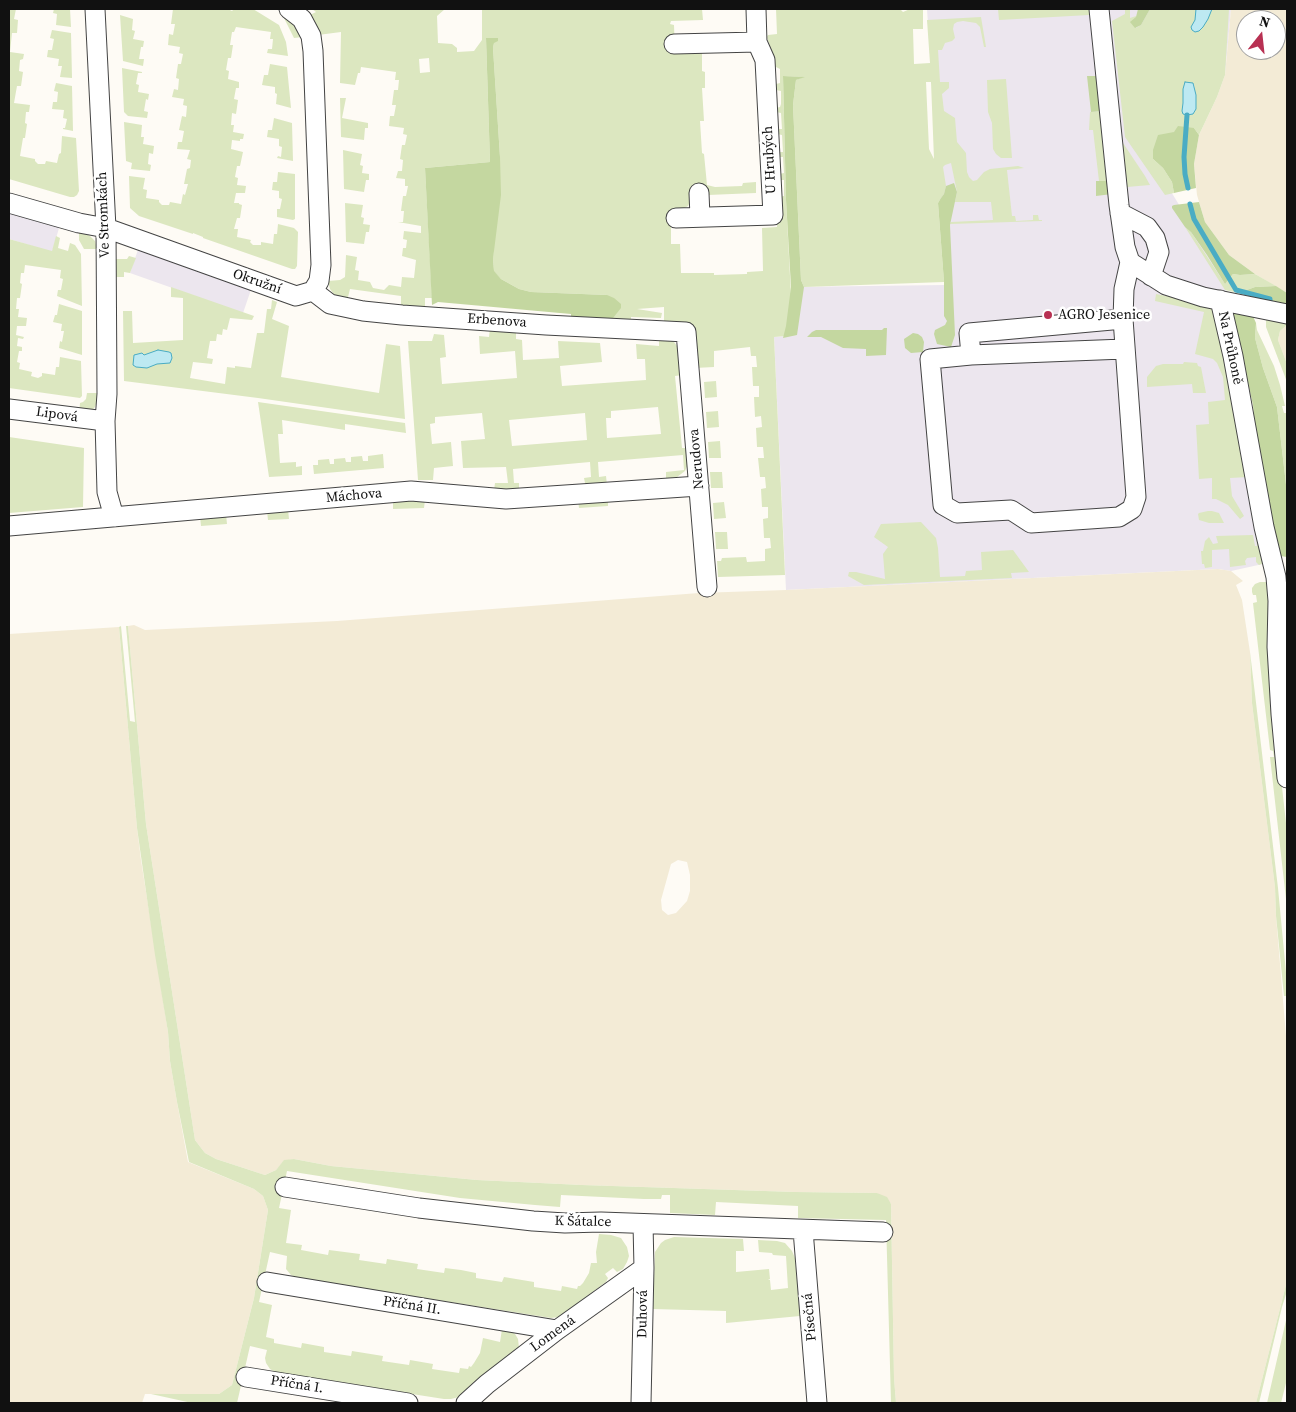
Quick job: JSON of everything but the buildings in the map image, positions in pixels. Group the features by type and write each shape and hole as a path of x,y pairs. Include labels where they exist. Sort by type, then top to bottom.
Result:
{"street":[{"name":"Ve Stromkách","path":"95,9 106,228 107,394 105,421 107,492 114,517"},
{"path":"289,9 302,19 311,36 313,51 321,265 319,282 312,291"},
{"name":"U Hrubých","path":"676,218 773,216 765,60 758,42 756,9"},
{"path":"1099,9 1120,213 1125,247 1130,262 1124,289 1123,319 1136,497 1132,509 1119,517 1031,523 1011,510 957,513 943,505 930,359 970,355 1124,348"},
{"path":"674,44 758,42"},
{"path":"699,193 700,217"},
{"name":"Okružní","path":"9,203 79,223 106,228 296,296 312,291"},
{"path":"1120,213 1147,227 1155,238 1159,252 1151,276"},
{"name":"Na Průhoně","path":"1130,262 1166,285 1202,297 1220,300 1233,356 1264,527 1276,577 1278,601 1277,647 1287,778"},
{"name":"Erbenova","path":"312,291 330,304 363,311 527,324 686,332"},
{"path":"1220,300 1287,314"},
{"path":"970,355 969,333 1123,319"},
{"name":"Nerudova","path":"686,332 707,587"},
{"name":"Lipová","path":"9,409 105,421"},
{"name":"Máchova","path":"9,526 415,491 506,499 699,486"},
{"name":"K Šátalce","path":"286,1187 419,1208 533,1221 883,1232"},
{"name":"Duhová","path":"641,1403 643,1224"},
{"name":"Písečná","path":"803,1230 817,1403"},
{"name":"Lomená","path":"466,1403 486,1384 557,1330 644,1268"},
{"name":"Příčná II.","path":"267,1282 557,1330"},
{"name":"Příčná I.","path":"246,1377 408,1403"}],"shaded area":[{"path":"927,9 1231,9 1225,75 1146,151 1229,286 1220,300 1272,562 1231,571 1218,569 786,590 774,337 797,335 791,287 945,285"},
{"path":"1231,9 1287,9 1287,293 1255,274 1229,255 1205,222 1197,195 1194,164 1199,135 1225,75"},
{"path":"9,203 62,218 52,252 9,239"},
{"path":"141,241 254,281 243,313 130,273"},
{"path":"1287,325 1287,364 1278,340 1280,331"},
{"path":"1218,569 1231,571 1243,581 1236,585 1242,600 1250,652 1252,703 1275,887 1287,1048 1287,1281 1256,1403 896,1403 891,1204 877,1193 795,1192 477,1180 331,1166 294,1159 284,1161 276,1170 265,1175 216,1159 205,1153 195,1140 146,824 128,626 134,625 145,630 337,621 699,593","holes":["678,860 687,862 690,875 690,891 687,901 676,913 668,915 662,910 661,900 671,864"]},
{"path":"119,627 141,860 168,1032 170,1061 188,1162 254,1189 263,1196 268,1210 254,1298 232,1385 219,1394 145,1394 142,1403 9,1403 9,634"}],"green space":[{"path":"9,9 16,9 14,19 18,20 17,33 12,33 10,52 24,54 23,59 20,60 19,71 23,72 21,86 17,86 14,103 30,105 29,112 26,112 25,123 27,124 20,156 35,159 38,164 45,164 46,161 57,163 61,153 62,136 76,138 79,191 74,197 9,179"},
{"path":"54,9 70,9 71,27 56,25 57,14 53,13"},
{"path":"173,9 228,9 232,11 234,9 253,9 279,25 286,42 288,56 267,53 268,49 272,49 273,39 270,39 271,32 236,27 234,32 232,32 231,58 228,58 226,70 229,71 228,79 239,82 239,88 236,88 234,99 238,100 236,114 232,113 231,125 234,125 233,132 244,134 243,139 240,139 240,141 232,140 231,149 243,152 235,177 238,178 237,185 246,186 245,193 236,193 234,203 242,205 240,218 237,218 234,229 238,229 237,237 251,240 250,242 253,245 261,245 261,242 273,244 278,224 294,228 298,232 297,266 295,269 139,216 130,208 129,176 145,178 143,189 147,190 146,198 159,200 162,205 169,205 170,202 181,204 188,184 184,184 187,169 190,168 191,160 187,159 190,150 177,149 178,142 182,142 184,131 179,130 182,116 186,117 187,106 183,105 184,99 172,97 174,89 178,90 179,79 176,78 178,64 181,64 183,54 179,53 180,47 168,45 169,34 173,35 175,24 171,24"},
{"path":"312,9 445,9 437,16 438,43 452,44 457,48 457,52 474,51 482,40 482,9 702,9 703,20 671,21 670,24 674,25 675,53 702,52 702,71 705,72 705,88 702,88 704,121 700,121 707,185 715,187 742,186 743,183 756,182 756,193 708,195 691,201 688,206 681,210 671,211 671,244 680,244 681,273 714,273 714,275 747,274 747,272 763,271 762,228 777,227 779,197 784,196 784,180 780,180 779,174 784,173 783,157 779,157 778,152 783,152 782,135 777,134 778,129 782,129 781,113 776,112 776,108 780,107 781,104 781,91 776,90 775,87 776,84 780,83 780,69 774,66 767,37 768,35 777,34 776,9 900,9 903,12 910,9 923,9 923,29 913,29 914,64 930,63 927,20 981,17 986,47 984,47 980,27 976,23 963,21 954,24 955,38 945,43 942,50 938,50 940,82 949,82 949,88 942,94 944,111 955,118 957,142 966,153 969,177 973,181 990,169 1018,166 1024,168 1007,170 1012,216 1015,216 1016,221 1033,220 1033,215 1038,215 1039,220 1042,221 950,224 951,222 993,220 991,202 955,202 957,192 951,163 943,167 946,186 944,194 938,203 944,282 804,287 801,280 793,105 796,80 803,77 783,76 786,200 791,295 797,335 774,337 785,575 718,577 717,561 721,561 722,558 746,557 747,562 765,561 765,549 771,548 770,538 764,538 763,519 768,518 768,507 762,507 761,489 766,488 765,477 760,477 758,458 764,458 763,447 757,447 756,428 762,427 761,416 755,417 754,397 759,397 759,386 753,386 752,367 757,367 756,356 751,356 750,347 714,351 714,367 695,368 692,326 664,324 664,307 637,309 662,313 661,318 631,317 631,322 602,321 607,295 531,292 519,289 501,279 494,272 493,259 500,157 494,43 486,38 490,162 425,168 432,298 425,298 425,309 401,307 401,296 350,289 347,301 336,297 330,289 328,281 340,280 345,277 346,255 357,257 355,270 359,271 358,280 370,282 373,288 384,290 389,285 401,287 402,277 414,278 416,260 402,256 407,240 403,239 404,231 421,233 421,226 398,222 403,222 404,211 401,211 403,196 406,196 408,186 405,186 405,179 396,178 398,171 402,171 403,160 400,159 402,145 405,145 407,135 403,134 404,128 389,126 390,116 394,116 396,105 392,105 394,90 398,90 399,80 395,80 396,72 361,67 355,85 340,83 341,32 318,35 308,16 316,12","holes":["429,58 430,72 420,73 419,59","926,82 931,82 934,159 929,149"]},
{"path":"998,9 1089,9 1089,15 999,20"},
{"path":"1125,9 1130,9 1130,18 1136,16 1136,28 1141,25 1150,9 1229,9 1225,75 1199,135 1194,128 1174,132 1153,159 1163,168 1172,182 1174,193 1165,195 1125,137 1112,21 1125,14","holes":["1185,83 1194,84 1196,101 1182,111"]},
{"path":"1138,9 1150,9 1141,25 1135,28 1130,22 1136,17"},
{"path":"120,15 133,19 132,30 135,31 133,39 144,41 139,59 144,59 143,66 123,61"},
{"path":"286,15 294,21 303,37 294,38 284,18"},
{"path":"52,30 71,33 72,78 60,77 62,66 58,66 59,59 47,57 48,50 52,50 54,39 50,38"},
{"path":"486,38 498,38 493,48 501,195 493,259 494,271 501,279 519,289 531,292 607,295 621,304 621,308 613,318 602,321 571,319 571,314 438,302 432,305 425,168 490,162"},
{"path":"270,64 287,67 291,108 276,104 277,94 275,93 275,87 262,85 264,75 268,75"},
{"path":"122,68 142,72 138,73 136,84 139,85 138,92 149,94 144,111 148,112 147,118 128,116 124,112"},
{"path":"783,76 805,77 796,80 793,105 801,280 804,287 797,335 783,338 791,287 786,200"},
{"path":"1087,76 1097,76 1101,111 1091,112"},
{"path":"1006,79 1012,158 1001,158 993,149 992,123 988,112 987,80"},
{"path":"56,83 72,86 73,131 63,129 67,119 63,118 64,110 52,109 53,102 57,102 58,92 54,91"},
{"path":"340,98 346,98 342,118 368,123 368,128 365,128 364,140 341,137"},
{"path":"1101,111 1110,177 1105,181 1099,181 1093,130 1089,130 1090,112"},
{"path":"274,118 292,123 293,161 277,158 278,156 281,157 282,147 279,146 279,139 267,137 268,130 272,130"},
{"path":"124,122 142,125 141,137 144,137 143,144 154,146 153,154 149,153 148,164 151,165 150,171 131,169 132,163 126,161"},
{"path":"1178,126 1194,128 1199,135 1194,164 1196,188 1174,193 1172,182 1163,168 1153,159 1153,150 1158,135 1174,132"},
{"path":"1121,140 1145,176 1150,185 1127,187"},
{"path":"343,150 362,154 360,165 363,166 362,173 369,174 369,180 366,180 364,192 344,189"},
{"path":"278,172 295,174 295,219 293,220 277,217 277,209 280,209 282,199 279,198 279,191 272,190 273,182 277,182"},
{"path":"1110,177 1112,194 1096,196 1096,181 1105,181"},
{"path":"954,183 957,192 950,225 955,335 951,347 937,344 934,334 935,330 945,325 947,321 944,316 944,282 938,203 944,194 946,186"},
{"path":"1199,202 1205,222 1229,255 1255,274 1233,274 1225,284 1191,232 1185,227 1172,208 1174,205"},
{"path":"345,203 363,205 361,217 364,218 363,224 370,225 369,232 366,232 364,244 346,242"},
{"path":"1185,227 1191,232 1225,284 1233,274 1255,274 1276,286 1255,287 1244,291 1243,294 1225,290"},
{"path":"79,231 90,236 95,241 97,249 84,249 79,240"},
{"path":"56,236 60,238 58,248 68,251 70,243 75,245 81,254 82,306 57,296 58,290 61,290 63,279 60,278 61,270 25,265 24,273 21,273 20,283 22,284 20,298 17,298 16,309 19,309 18,317 27,318 26,326 17,326 16,335 24,337 23,339 18,338 17,346 22,347 22,351 19,351 17,362 20,363 19,369 32,372 31,376 38,378 42,376 42,373 55,375 56,367 59,367 60,357 81,361 82,396 80,398 9,388 9,239 52,251"},
{"path":"129,256 136,258 130,273 124,272 124,277 112,277 112,259 127,259"},
{"path":"1276,286 1287,293 1287,310 1266,305 1267,300 1243,294 1244,291 1255,287"},
{"path":"171,287 254,316 252,320 230,318 227,330 223,329 222,335 217,334 216,341 210,341 207,358 213,359 212,364 193,362 190,378 225,384 227,367 251,368 257,333 264,333 267,309 271,309 272,300 277,302 272,319 289,326 281,377 379,393 386,344 400,346 405,419 124,381 123,311 132,311 133,343 183,340 183,298 171,297"},
{"path":"1156,294 1208,304 1220,322 1234,377 1257,501 1256,515 1252,520 1248,477 1230,478 1232,496 1244,516 1240,519 1228,505 1212,499 1212,478 1199,479 1196,425 1209,424 1208,402 1225,400 1223,377 1217,363 1213,359 1195,354 1204,312 1155,301"},
{"path":"59,304 82,311 82,355 59,348 64,331 61,331 62,324 53,322 55,315 57,315"},
{"path":"1235,310 1252,314 1256,323 1255,338 1277,407 1287,493 1287,557 1280,556 1274,542 1255,430 1253,405 1233,316"},
{"path":"1269,317 1287,320 1287,325 1280,331 1278,340 1287,364 1287,382 1266,327 1266,320"},
{"path":"1256,323 1257,330 1274,366 1285,406 1282,406 1284,413 1287,413 1287,493 1277,407 1255,338"},
{"path":"490,328 516,329 516,339 522,340 523,360 559,358 558,341 600,343 602,362 560,366 562,386 646,380 645,359 637,359 636,344 659,346 659,337 674,342 680,350 683,375 675,376 682,448 689,448 689,462 685,471 677,477 666,479 666,472 684,470 683,455 598,462 599,477 606,476 607,485 586,488 584,478 591,477 590,462 513,469 514,483 519,483 519,491 494,490 495,483 508,483 506,467 463,468 461,441 485,439 482,413 435,417 435,423 430,424 432,444 451,442 453,466 434,468 433,480 418,480 408,341 432,341 434,334 444,335 446,357 440,358 442,384 517,378 515,351 480,354 479,336 489,337","holes":["658,407 661,434 607,438 606,418 611,418 611,411","585,413 587,440 512,446 509,420"]},
{"path":"887,328 886,355 866,356 866,349 843,348 821,337 807,337 816,330 882,330"},
{"path":"913,333 922,337 924,342 923,352 911,353 905,348 904,339"},
{"path":"1184,362 1197,363 1201,367 1206,393 1193,393 1192,384 1147,387 1147,377 1156,366 1183,364"},
{"path":"716,381 717,397 705,398 704,382"},
{"path":"87,393 97,393 95,407 89,413 79,414 80,403 86,399"},
{"path":"258,402 405,423 406,433 345,424 345,430 282,420 283,434 278,434 280,463 296,462 296,467 302,466 302,475 269,477"},
{"path":"718,411 719,427 707,428 706,412"},
{"path":"9,437 84,448 83,507 9,513"},
{"path":"720,441 721,458 709,458 708,442"},
{"path":"383,454 384,468 314,474 313,465 318,465 318,460 329,459 330,464 334,464 334,459 345,458 346,462 351,462 351,457 362,456 363,461 368,461 368,456"},
{"path":"710,472 722,472 723,488 711,488"},
{"path":"608,497 608,506 579,508 578,499"},
{"path":"393,500 425,500 424,508 393,509"},
{"path":"724,502 726,518 714,519 713,503"},
{"path":"288,509 289,519 268,520 267,511"},
{"path":"1208,511 1219,513 1224,523 1209,523 1199,520 1199,513"},
{"path":"226,514 227,524 201,526 200,516"},
{"path":"921,522 936,538 940,577 965,576 966,571 982,570 981,552 1013,550 1029,572 1011,573 1012,578 864,585 848,576 849,572 856,572 885,579 883,554 888,547 874,537 881,524"},
{"path":"715,532 727,532 728,549 716,549"},
{"path":"1253,535 1255,546 1257,546 1256,536 1259,539 1264,563 1259,565 1256,562 1256,557 1247,558 1245,561 1246,565 1230,567 1229,549 1212,550 1212,567 1205,568 1204,564 1202,564 1201,551 1203,551 1205,541 1209,537 1213,544 1218,543 1216,536"},
{"path":"1270,582 1279,760 1287,832 1287,908 1270,757 1274,757 1273,751 1270,750 1253,603 1257,602 1256,595 1253,595 1252,592 1255,584"},
{"path":"121,626 130,721 135,722 126,626 128,626 146,824 195,1140 205,1153 216,1159 265,1175 276,1170 284,1160 294,1159 331,1166 477,1180 795,1192 877,1193 887,1197 891,1204 896,1403 891,1403 886,1220 798,1218 798,1206 716,1202 715,1215 670,1213 670,1195 662,1195 661,1199 644,1199 561,1195 560,1207 535,1205 460,1198 287,1171 279,1208 291,1210 286,1243 302,1245 301,1250 328,1255 329,1250 360,1254 359,1260 386,1264 387,1259 418,1264 417,1269 444,1273 445,1268 461,1270 476,1273 476,1278 502,1282 504,1277 534,1282 534,1287 561,1291 562,1286 577,1289 589,1273 591,1263 597,1263 596,1252 599,1234 621,1238 627,1247 629,1256 623,1269 617,1272 613,1268 605,1274 608,1278 606,1282 559,1317 551,1318 298,1278 291,1275 286,1269 287,1256 270,1252 259,1302 272,1305 266,1337 274,1339 274,1343 301,1348 302,1343 324,1347 324,1352 351,1356 352,1351 383,1356 382,1361 409,1365 410,1360 433,1364 432,1369 459,1373 460,1368 468,1369 474,1363 480,1353 483,1338 500,1342 502,1329 509,1330 515,1334 518,1339 519,1348 475,1381 459,1397 451,1399 277,1373 270,1369 266,1363 267,1350 250,1346 237,1403 192,1403 151,1394 219,1394 232,1385 254,1298 268,1210 263,1196 254,1189 189,1162 170,1061 168,1032 137,828 119,627"},
{"path":"1250,652 1278,888 1287,996 1284,996 1275,887 1252,703"},
{"path":"674,1237 743,1239 744,1251 736,1251 736,1272 769,1269 770,1279 768,1280 770,1280 771,1290 788,1288 786,1256 759,1252 758,1240 785,1243 795,1258 800,1316 726,1323 726,1311 653,1309 655,1252 661,1243"},
{"path":"1287,1281 1287,1291 1259,1403 1256,1403"},
{"path":"1287,1316 1287,1379 1281,1403 1267,1403"}],"water":[{"path":"1196,9 1212,9 1203,27 1195,32 1191,27 1195,20"},
{"path":"1185,82 1193,83 1196,95 1196,109 1193,114 1187,115 1183,114 1182,111"},
{"path":"158,350 171,353 170,363 157,364 147,368 133,365 134,355 142,353 144,355"}],"waterway":[{"path":"1187,115 1184,157 1188,188"},
{"path":"1190,204 1194,219 1236,290 1270,299 1270,303 1275,304"}],"place":[{"name":"AGRO Jesenice","path":"1048,315"}]}
